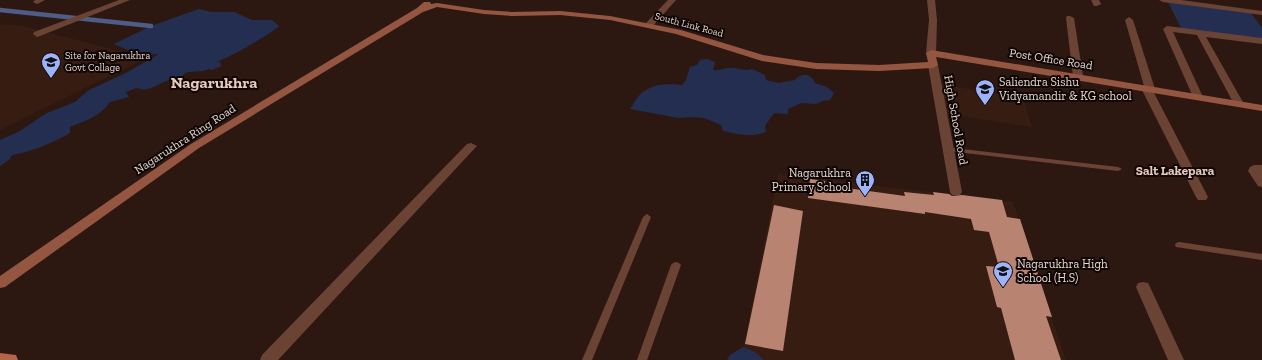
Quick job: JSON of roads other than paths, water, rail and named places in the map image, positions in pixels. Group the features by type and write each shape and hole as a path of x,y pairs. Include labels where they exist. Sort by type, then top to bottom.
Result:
{"main road":[{"path":"1,360 10,360"}],"street":[{"path":"37,34 126,0"},
{"path":"649,25 672,0"},
{"path":"931,0 933,20 931,53"},
{"path":"1163,0 1262,13"},
{"name":"South Link Road","path":"433,2 484,12 512,14 581,14 649,25 700,38 762,58 785,62 846,68 903,68 933,65"},
{"name":"Nagarukhra Ring Road","path":"0,283 196,146 433,2"},
{"path":"1070,18 1078,76"},
{"path":"1129,20 1148,88 1202,198"},
{"path":"1198,97 1167,29 1262,42"},
{"path":"1200,33 1239,104"},
{"name":"High School Road","path":"931,53 956,192"},
{"name":"Post Office Road","path":"931,53 1078,76 1262,108"},
{"path":"268,360 471,146"},
{"path":"1262,169 1254,169 1254,172 1262,183"},
{"path":"1143,287 1176,360"}],"lane":[{"path":"948,149 1118,169"},
{"path":"587,360 648,217"},
{"path":"1179,244 1262,257"},
{"path":"642,360 676,265"}],"waterway":[{"path":"0,10 151,26"}],"place":[{"name":"Site for Nagarukhra Govt Collage","path":"51,79"},
{"name":"Saliendra Sishu Vidyamandir & KG school","path":"985,106"},
{"name":"Nagarukhra Primary School","path":"865,197"},
{"name":"Nagarukhra High School (H.S)","path":"1003,288"}],"district":[{"name":"Nagarukhra","path":"214,82"},
{"name":"Salt Lakepara","path":"1175,170"}]}
